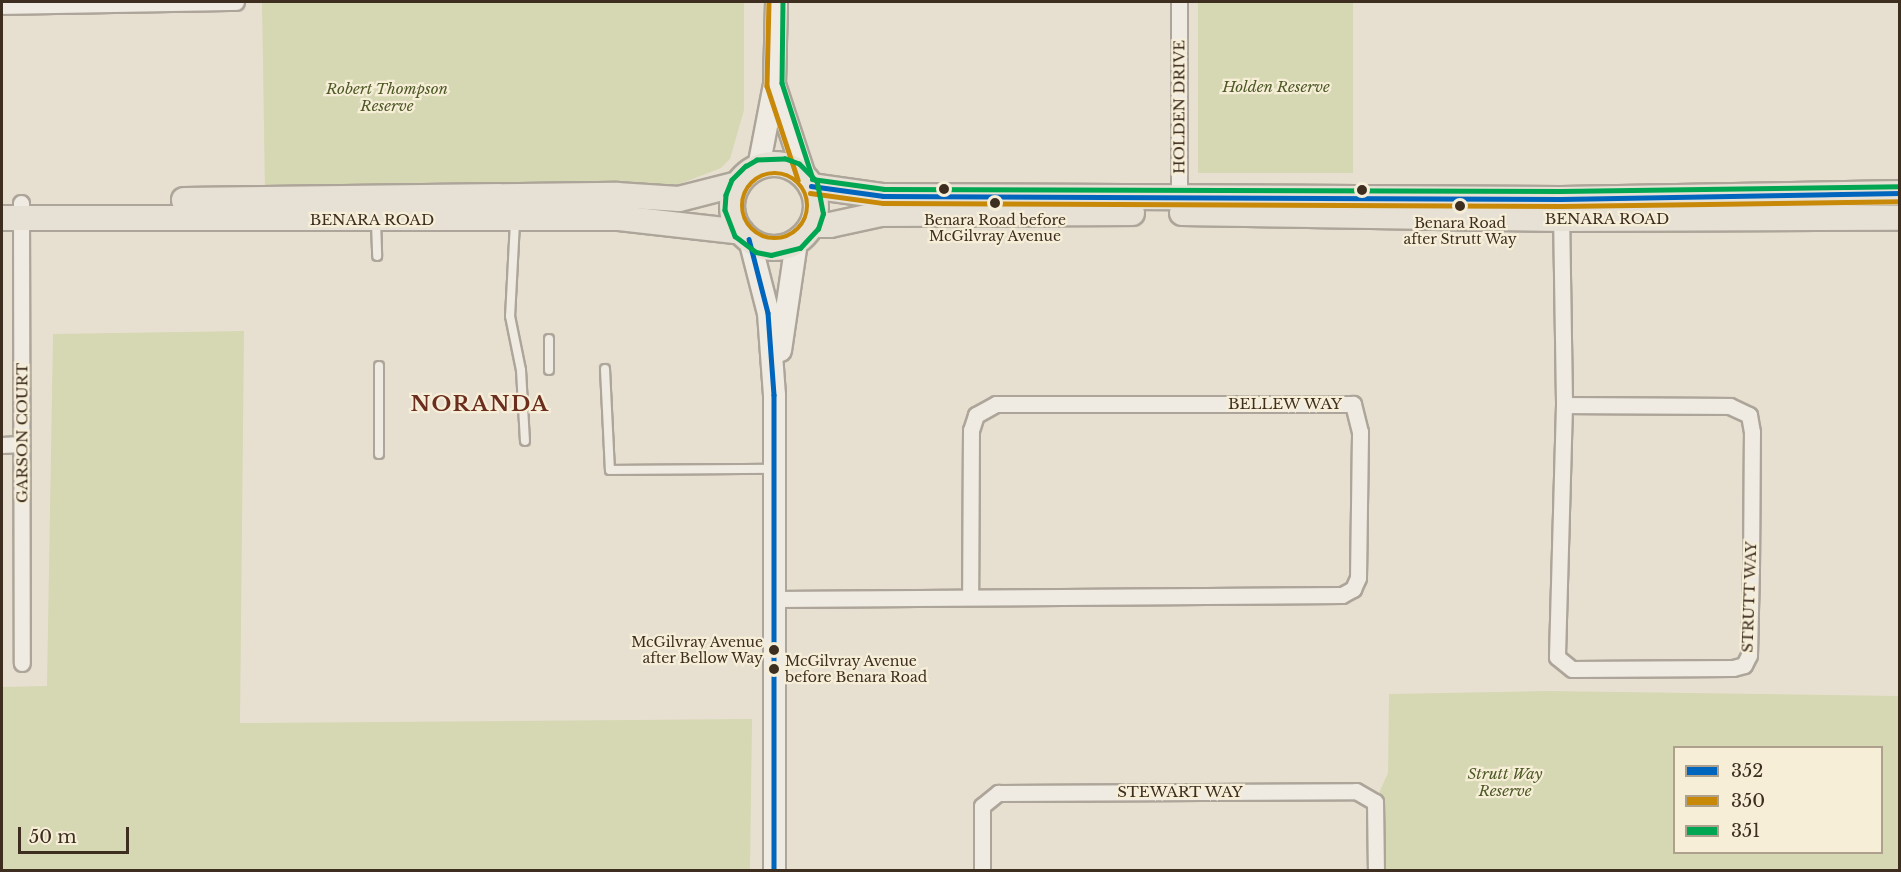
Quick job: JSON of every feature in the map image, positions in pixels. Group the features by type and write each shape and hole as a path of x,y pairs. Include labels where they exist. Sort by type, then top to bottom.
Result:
{"main road":[{"path":"758,167 774,84 776,2"},
{"path":"774,84 815,199 804,234 774,395"},
{"path":"774,870 774,395 768,313 745,236 732,208 738,184 758,167 783,165 808,182"},
{"name":"BENARA ROAD","path":"808,182 883,196 1179,205 1561,209 1899,218"},
{"name":"BENARA ROAD","path":"11,210 616,195 680,199 738,184"},
{"name":"BENARA ROAD","path":"1561,209 1899,193"},
{"name":"BENARA ROAD","path":"804,234 881,214 1179,205"},
{"name":"BENARA ROAD","path":"11,210 376,220 619,218 745,236"},
{"path":"745,236 772,248 804,234"}],"street":[{"path":"2,6 236,2"},
{"name":"HOLDEN DRIVE","path":"1179,2 1179,205"},
{"name":"STRUTT WAY","path":"1561,209 1564,405 1557,657 1562,665 1572,669 1733,669 1744,664 1749,655 1751,581 1752,432 1749,415 1730,406 1564,405"},
{"name":"GARSON COURT","path":"11,210 21,444 22,663"},
{"name":"BELLEW WAY","path":"774,599 1342,595 1353,589 1358,578 1360,432 1353,404 996,404 976,415 971,430 970,597"},
{"path":"2,445 21,444"},
{"name":"STEWART WAY","path":"982,870 982,806 998,793 1356,791 1375,802 1376,870"}],"lane":[{"path":"515,219 510,316 521,370 525,441"},
{"path":"376,220 376,256"},
{"path":"549,339 549,370"},
{"path":"379,366 380,454"},
{"path":"605,369 610,470 774,469"}],"green space":[{"name":"Robert Thompson Reserve","path":"262,2 744,2 744,110 730,159 721,168 677,185 265,193"},
{"name":"Holden Reserve","path":"1198,2 1353,2 1353,173 1198,173"},
{"path":"244,331 240,723 752,719 750,870 2,870 2,687 47,686 53,334"},
{"name":"Strutt Way Reserve","path":"1547,691 1899,696 1899,870 1376,870 1375,802 1388,773 1389,694"}],"transit line":[{"name":"350","path":"769,2 767,86 798,180"},
{"name":"351","path":"783,2 782,83 812,176"},
{"name":"351","path":"746,166 732,180 726,195 725,210 735,236 756,252 771,255 800,248 818,229 823,214 817,182 799,164 785,159 757,160 747,166"},
{"name":"350","path":"775,173 788,176 798,183 805,193 808,206 805,219 798,229 788,236 775,239 762,236 752,229 745,219 742,206 745,193 752,183 762,176 775,173"},
{"name":"351","path":"812,179 884,189 1561,191 1900,186"},
{"name":"352","path":"811,186 883,196 1561,199 1900,193"},
{"name":"350","path":"810,193 883,203 1561,206 1900,201"},
{"name":"352","path":"749,239 768,313 774,395 774,870"}],"place":[{"name":"Benara Road before McGilvray Avenue","path":"995,203"},
{"name":"Benara Road after Strutt Way","path":"1460,206"},
{"name":"McGilvray Avenue after Bellow Way","path":"774,650"},
{"name":"McGilvray Avenue before Benara Road","path":"774,669"}],"district":[{"name":"NORANDA","path":"480,404"}]}
